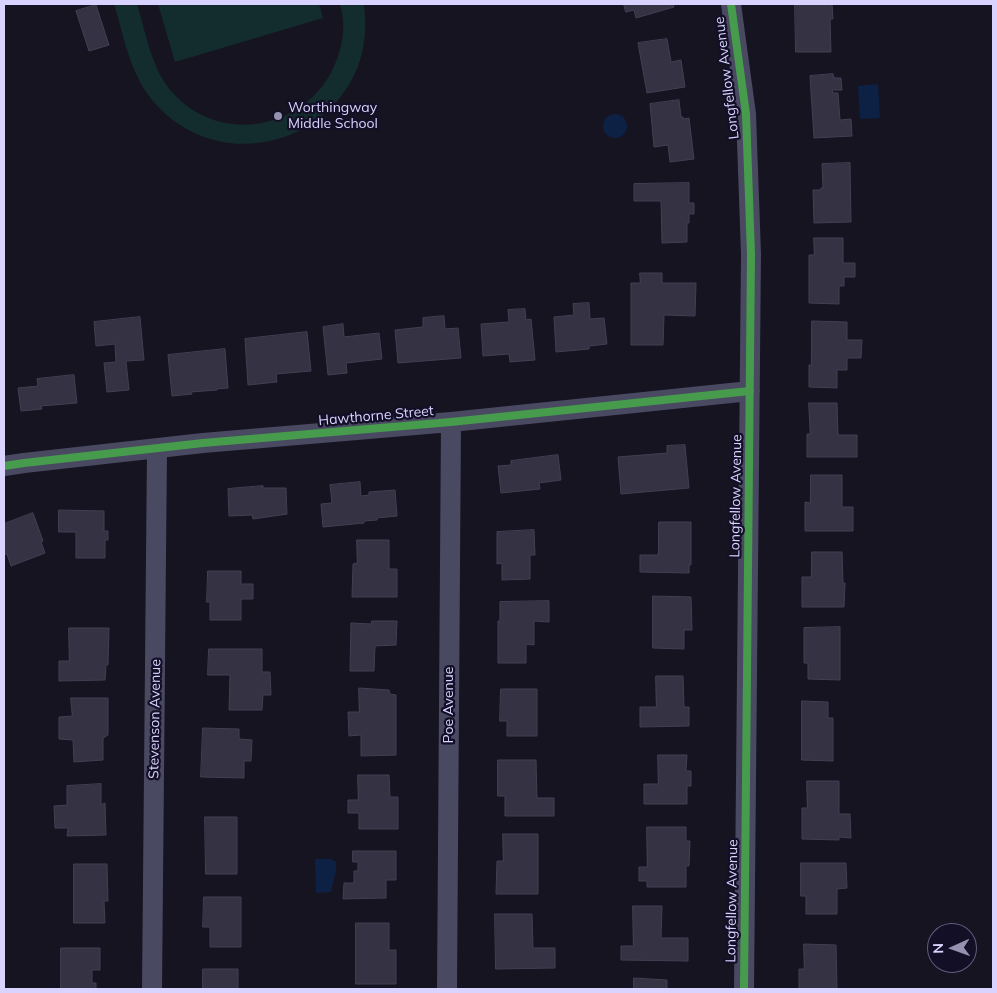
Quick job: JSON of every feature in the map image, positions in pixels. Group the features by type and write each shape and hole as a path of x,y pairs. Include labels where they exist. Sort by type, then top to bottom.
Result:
{"street":[{"name":"Longfellow Avenue","path":"731,4 746,114 751,254 744,989"},
{"name":"Hawthorne Street","path":"4,466 24,462 157,448 451,422 750,391"},
{"name":"Poe Avenue","path":"447,989 451,422"},
{"name":"Stevenson Avenue","path":"152,989 157,448"}],"green space":[{"path":"114,4 137,4 154,61 165,83 172,92 193,110 216,121 240,125 265,122 289,114 309,100 326,81 342,44 343,24 340,4 364,4 364,43 356,72 351,81 333,106 310,124 285,137 257,143 229,143 201,136 176,122 153,101 133,67"},
{"path":"158,4 319,4 323,18 175,62"}],"water":[{"path":"878,84 880,118 860,119 858,86"},
{"path":"615,114 623,118 627,126 623,134 615,138 607,134 603,126 607,118"},
{"path":"315,859 331,859 336,862 331,892 316,893"}],"building":[{"path":"624,4 673,4 674,7 636,18 634,10 626,12"},
{"path":"795,4 832,4 833,19 830,19 831,52 796,52"},
{"path":"96,5 109,45 89,51 76,11"},
{"path":"667,39 671,62 681,60 685,87 647,93 638,43"},
{"path":"833,74 834,78 841,78 842,90 832,90 833,93 838,93 840,120 851,119 852,136 814,138 810,76"},
{"path":"679,100 681,117 683,119 689,118 694,159 670,162 668,145 654,147 650,104"},
{"path":"850,163 851,222 814,223 813,190 821,190 823,188 822,164"},
{"path":"689,183 689,203 694,203 694,214 689,214 687,242 662,243 661,201 634,201 634,184"},
{"path":"814,238 843,238 843,263 855,263 855,277 844,277 844,286 839,286 839,304 809,303 809,255 814,255"},
{"path":"640,273 662,273 662,283 696,283 695,316 664,315 663,345 631,345 631,283 640,283"},
{"path":"589,303 590,319 604,318 607,344 589,346 589,349 556,352 554,317 574,315 573,304"},
{"path":"525,309 526,320 531,319 535,360 510,362 509,354 483,356 481,324 509,322 508,310"},
{"path":"444,316 445,329 458,328 461,358 398,363 395,330 423,327 423,318"},
{"path":"140,317 144,360 126,361 129,390 107,392 104,363 116,362 115,344 96,346 94,322"},
{"path":"812,321 847,322 847,340 862,340 861,358 847,358 847,370 837,370 837,388 809,387"},
{"path":"343,324 344,337 379,333 382,359 346,363 347,373 328,375 323,327"},
{"path":"307,332 311,371 276,374 277,382 248,385 245,339"},
{"path":"225,349 228,388 172,396 168,355"},
{"path":"74,375 77,403 41,406 42,409 21,411 18,388 38,386 37,379"},
{"path":"809,403 837,403 838,435 857,435 857,457 807,457 807,434 810,434"},
{"path":"685,445 689,488 621,494 618,457 667,453 667,446"},
{"path":"558,455 561,480 539,483 540,489 501,493 498,466 511,465 511,461"},
{"path":"811,475 842,475 842,507 853,507 853,531 805,531 805,502 810,503"},
{"path":"360,482 361,496 369,495 369,492 395,490 397,516 377,518 377,520 364,521 364,523 323,527 321,504 332,503 330,485"},
{"path":"263,486 263,488 286,488 287,514 253,519 252,515 229,516 228,489"},
{"path":"59,510 104,511 104,531 108,531 108,540 105,540 105,558 76,558 76,532 59,532"},
{"path":"33,513 43,541 41,542 45,553 11,566 7,554 4,555 4,524"},
{"path":"659,522 691,522 691,565 689,565 689,573 640,572 640,555 658,555"},
{"path":"534,530 535,555 530,555 530,579 502,580 502,563 497,564 497,532"},
{"path":"357,540 389,540 389,569 397,569 397,597 352,597 353,564 357,563"},
{"path":"812,552 842,552 843,583 845,583 844,607 802,607 802,577 811,577"},
{"path":"208,571 241,571 241,584 253,584 253,599 241,599 241,620 210,620 210,602 207,602"},
{"path":"653,596 691,597 692,630 684,630 684,649 653,648"},
{"path":"549,601 549,622 534,621 534,645 526,644 526,663 498,663 500,602"},
{"path":"372,621 397,621 396,645 375,646 374,671 350,671 351,623 371,624"},
{"path":"840,627 840,680 808,679 808,663 804,663 804,628"},
{"path":"69,628 109,628 108,665 106,665 105,680 59,681 59,661 69,661"},
{"path":"209,649 262,649 262,672 270,672 271,695 263,695 262,710 229,710 230,675 208,675"},
{"path":"656,676 683,676 684,707 689,707 689,726 640,727 640,707 656,707"},
{"path":"359,688 389,690 390,694 396,695 396,755 361,756 361,735 349,736 348,712 359,712"},
{"path":"501,689 537,689 537,736 507,736 507,721 500,721"},
{"path":"71,698 108,698 108,735 103,738 103,760 74,762 73,740 59,739 59,717 72,716"},
{"path":"802,701 828,702 828,718 833,718 833,761 802,760"},
{"path":"203,728 239,729 239,739 252,740 251,761 244,761 244,778 201,777"},
{"path":"658,755 687,755 686,771 691,771 691,786 687,786 687,804 644,804 644,784 658,784"},
{"path":"498,760 536,760 537,798 554,798 554,816 505,816 505,796 498,796"},
{"path":"358,775 389,775 390,797 398,797 398,829 359,829 359,813 348,813 348,800 358,800"},
{"path":"807,781 839,781 839,814 850,814 851,838 839,837 839,840 802,839 802,808 807,808"},
{"path":"101,784 101,805 105,803 106,835 67,836 68,828 55,828 54,806 67,805 67,786"},
{"path":"205,817 237,817 237,874 206,874"},
{"path":"647,827 686,827 686,841 690,841 689,866 686,866 686,887 647,887 647,881 639,881 639,867 647,867"},
{"path":"503,834 538,834 538,894 496,894 497,861 503,861"},
{"path":"353,851 396,851 396,880 386,880 386,898 343,899 344,883 354,883 354,871 358,871 358,862 353,862"},
{"path":"801,863 846,863 847,888 837,889 837,914 806,914 806,896 801,896"},
{"path":"74,864 107,864 108,901 104,901 105,923 74,923"},
{"path":"204,897 241,897 241,947 210,947 210,927 203,927"},
{"path":"633,906 662,906 661,938 688,938 688,961 621,960 621,946 633,946"},
{"path":"495,914 532,914 533,948 555,948 555,968 496,969"},
{"path":"356,923 389,923 389,950 396,950 396,984 356,984"},
{"path":"804,944 836,945 837,989 799,989 799,969 804,969"},
{"path":"61,948 100,948 100,970 92,970 92,983 96,983 96,989 61,989"},
{"path":"203,969 238,969 238,989 203,989"},
{"path":"634,978 667,980 667,989 634,989"}],"cycle path":[{"path":"731,4 746,114 751,254 744,989"},
{"path":"4,466 203,443 451,422 750,391"}],"place":[{"name":"Worthingway Middle School","path":"278,116"}]}
